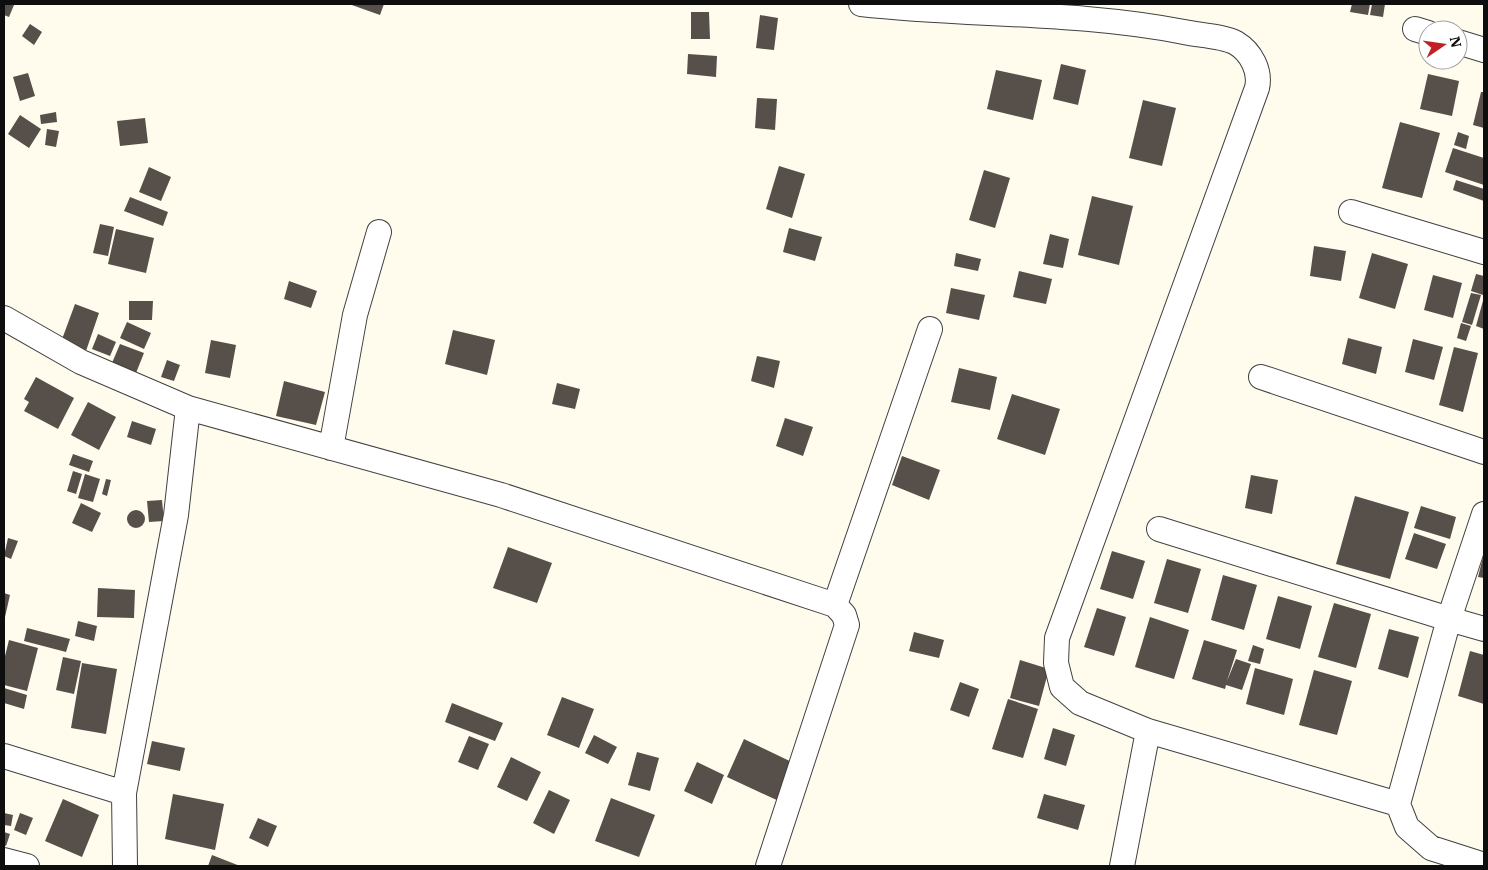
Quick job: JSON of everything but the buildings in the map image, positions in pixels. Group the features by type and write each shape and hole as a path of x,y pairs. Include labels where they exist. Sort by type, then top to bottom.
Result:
{"street":[{"path":"861,4 900,8 1101,19 1235,42 1254,61 1258,74 1257,88 1057,638 1056,663 1062,686 1069,695 1080,703 1148,731 1398,804"},
{"path":"1468,45 1484,50"},
{"path":"1352,212 1484,252"},
{"path":"331,448 355,315 379,232"},
{"path":"4,318 81,362 188,408 501,495 835,605 844,615 847,625 768,866"},
{"path":"835,605 930,329"},
{"path":"1261,377 1484,452"},
{"path":"125,866 124,793 176,515 188,408"},
{"path":"1484,514 1449,619 1398,804 1407,827 1431,848 1484,865"},
{"path":"1158,529 1484,629"},
{"path":"1122,866 1148,731"},
{"path":"4,756 124,793"},
{"path":"4,860 27,866"}]}
